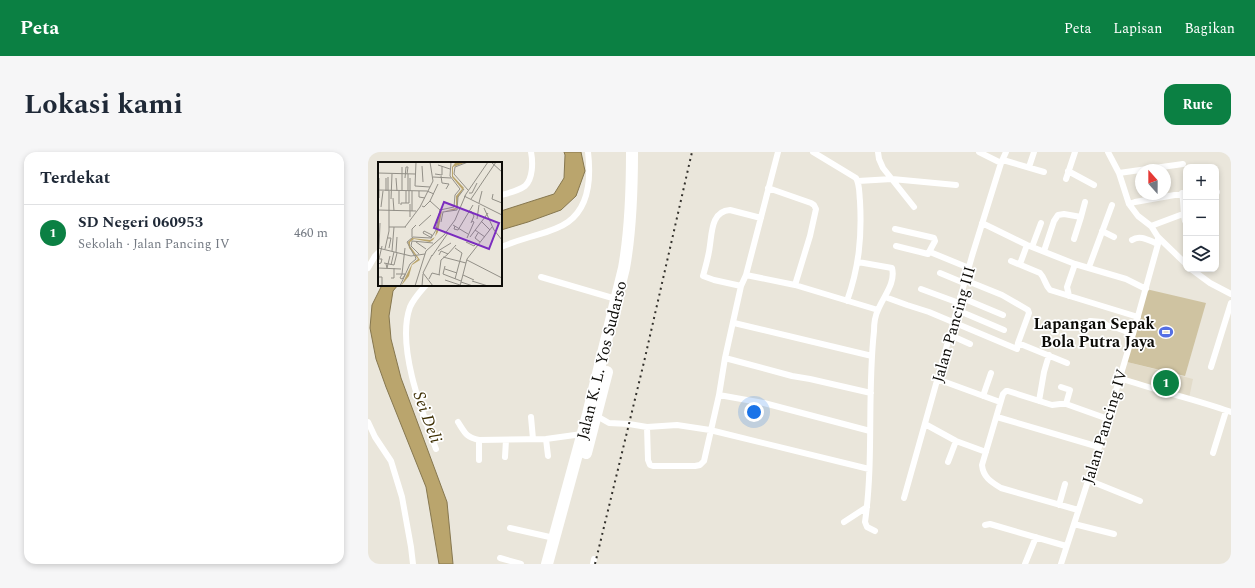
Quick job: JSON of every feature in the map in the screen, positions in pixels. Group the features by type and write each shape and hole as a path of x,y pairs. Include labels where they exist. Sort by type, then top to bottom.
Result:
{"highway":[{"name":"Jalan K. L. Yos Sudarso","path":"547,564 582,434 592,415 616,299 624,268 628,244 632,192 632,152"},
{"name":"Jalan K. L. Yos Sudarso","path":"555,564 592,415 634,260 638,217 640,152"}],"street":[{"path":"502,195 516,191 526,185 531,174 531,152"},
{"path":"502,247 553,230 568,222 580,210 589,181 588,152"},
{"path":"647,427 648,460 650,465 696,466 704,461 741,286 746,275 778,152"},
{"path":"813,152 856,178 858,181 860,241 855,280 847,301"},
{"path":"878,152 881,164 914,207"},
{"path":"979,152 988,157 1044,172"},
{"name":"Jalan Pancing III","path":"904,498 968,268 1006,152"},
{"path":"1029,167 1034,152"},
{"path":"1066,179 1075,152"},
{"path":"1108,152 1119,173 1128,204 1138,216 1151,226 1158,237 1183,261"},
{"path":"1119,173 1183,164"},
{"path":"1068,171 1094,185"},
{"path":"858,181 892,179 956,184"},
{"path":"768,188 811,203 816,209 810,236 795,285"},
{"path":"1128,204 1183,193"},
{"path":"1074,239 1085,202"},
{"path":"1089,267 1112,205"},
{"path":"741,286 714,280 704,276 713,224 719,214 727,210 761,218"},
{"path":"1044,252 1056,217 1064,214 1081,217"},
{"path":"1151,226 1183,214"},
{"path":"982,223 1044,252 1075,264 1126,279 1146,289"},
{"path":"1020,264 1041,223"},
{"path":"895,229 933,237 935,241 930,252"},
{"path":"1102,231 1114,237"},
{"path":"1132,240 1136,237 1141,237 1158,244"},
{"name":"Jalan Pancing IV","path":"1061,564 1134,334 1158,244 1158,237"},
{"path":"896,246 928,254 930,252 968,268"},
{"path":"368,268 378,253"},
{"path":"1010,260 1040,272 1050,290 1138,317"},
{"path":"858,262 892,268 894,274 886,297 878,310 874,330 872,356 866,525 875,531"},
{"path":"1069,296 1067,287 1075,264"},
{"path":"1195,272 1210,283 1231,294"},
{"path":"886,297 907,306 929,312 1017,348 1029,313 1028,310 1002,295 940,273"},
{"path":"746,275 795,285 878,310"},
{"path":"541,277 616,299"},
{"path":"425,286 416,296 410,307 405,336 407,354 416,390 436,449"},
{"path":"921,289 959,303 1003,314"},
{"path":"959,303 1004,330"},
{"path":"1211,367 1231,303"},
{"path":"1090,321 1102,322 1108,326 1134,334"},
{"path":"734,323 872,356"},
{"path":"950,335 970,344"},
{"path":"1018,343 1067,363"},
{"path":"1039,401 1044,372 1049,355"},
{"path":"725,358 792,376 810,378 871,393"},
{"path":"983,396 991,373"},
{"path":"1120,378 1229,411 1213,453"},
{"path":"937,379 1000,402"},
{"path":"1060,387 1070,390 1066,404"},
{"path":"1078,510 1001,488 992,483 982,471 982,465 997,417 1000,402 1003,394 1008,391 1052,405 1066,404 1108,419"},
{"path":"719,395 764,403 870,431"},
{"path":"592,415 610,422 647,427 677,425 710,430 869,469"},
{"path":"997,417 1099,447"},
{"path":"531,418 533,439"},
{"path":"368,422 391,461 402,497 413,564"},
{"path":"458,422 467,435 479,440 546,439 582,434"},
{"path":"925,424 956,441 986,452"},
{"path":"546,439 548,456"},
{"path":"479,440 479,460"},
{"path":"505,457 506,440"},
{"path":"948,462 956,441"},
{"path":"1088,480 1140,501"},
{"path":"1059,505 1065,484"},
{"path":"844,522 867,507"},
{"path":"985,525 990,524 1066,546"},
{"path":"1074,524 1114,534"},
{"path":"510,528 554,538"},
{"path":"1025,564 1036,537"},
{"path":"500,558 521,564"}],"shaded area":[{"path":"564,152 581,152 585,171 576,196 561,210 502,230 502,211 554,194 564,178"},
{"path":"382,286 397,286 393,291 389,316 391,339 401,378 447,502 453,564 439,564 426,487 376,359 370,328 372,305"},
{"name":"Lapangan Sepak Bola Putra Jaya","path":"1146,289 1206,303 1185,376 1127,362"},
{"path":"1127,362 1193,379 1189,398 1123,377"}],"railway":[{"path":"595,564 644,362 692,152"}],"place":[{"name":"Lapangan Sepak Bola Putra Jaya","path":"1166,332"},
{"name":"SD Negeri 060953","path":"1166,383"}],"water label":[{"name":"Sei Deli","path":"428,417"}]}
